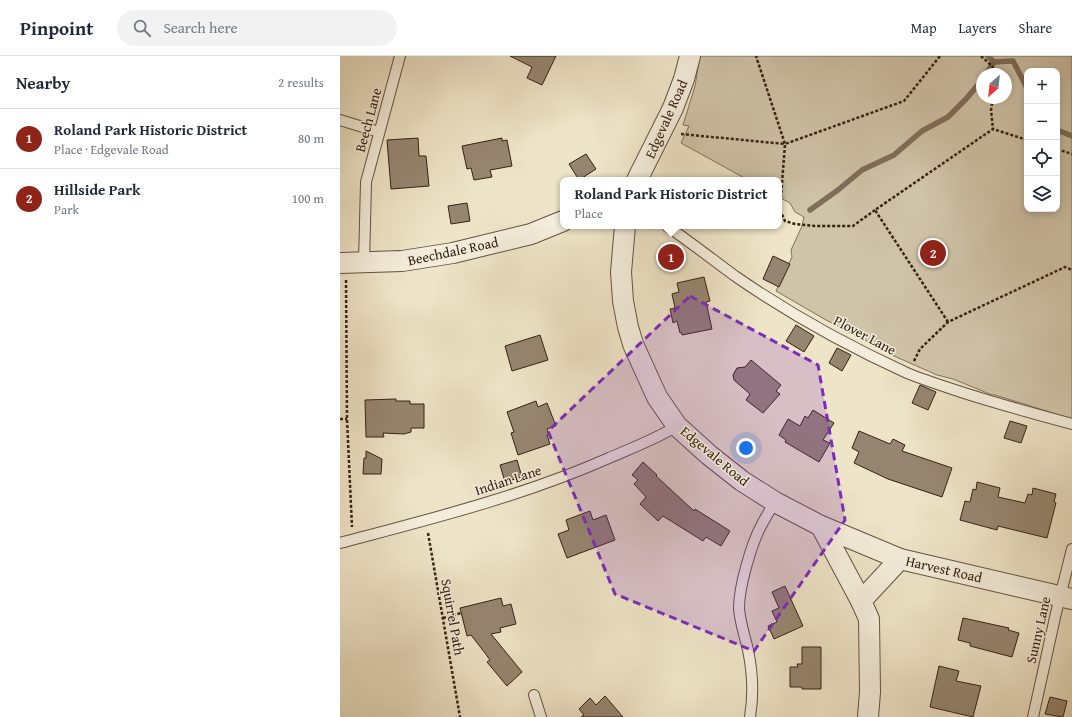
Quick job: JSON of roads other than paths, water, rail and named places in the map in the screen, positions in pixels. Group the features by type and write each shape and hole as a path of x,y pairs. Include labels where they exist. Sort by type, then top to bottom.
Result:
{"street":[{"name":"Edgevale Road","path":"638,177 664,126 684,79 690,56"},
{"name":"Beechdale Road","path":"343,271 364,263 402,262 453,253 531,234 560,222"},
{"name":"Edgevale Road","path":"624,229 621,272 623,301 628,327 633,344 658,397 677,426 709,455 742,481 775,502 821,526"},
{"name":"Harvest Road","path":"821,526 900,559 1066,598"},
{"path":"821,526 869,619 870,692 868,717"},
{"path":"861,601 900,559"}],"lane":[{"name":"Beech Lane","path":"364,263 366,182 400,56"},
{"path":"340,120 379,132"},
{"name":"Plover Lane","path":"672,229 693,243 736,276 791,311 870,355 908,373 1012,408 1072,424"},
{"name":"Indian Lane","path":"340,543 426,521 522,491 584,469 662,435 677,426"},
{"path":"750,717 754,698 752,673 739,609 740,590 745,570 760,527 775,502"},
{"name":"Sunny Lane","path":"1033,717 1066,598 1072,549"},
{"path":"534,695 541,717"}],"waterway":[{"path":"988,56 994,62"},
{"path":"990,68 994,62 1013,61 1024,82"},
{"path":"810,210 838,190 862,170 894,155 922,131 948,117 976,87"},
{"path":"1060,131 1072,136"}],"place":[{"name":"Hillside Park","path":"933,253"},
{"name":"Roland Park Historic District","path":"671,257"}]}
